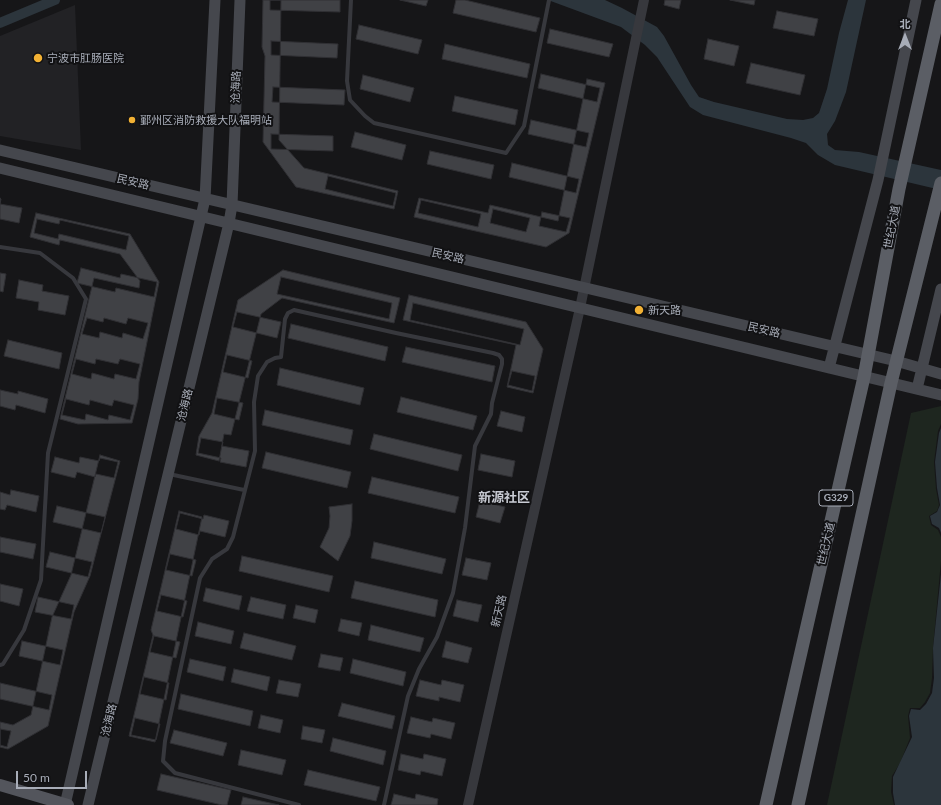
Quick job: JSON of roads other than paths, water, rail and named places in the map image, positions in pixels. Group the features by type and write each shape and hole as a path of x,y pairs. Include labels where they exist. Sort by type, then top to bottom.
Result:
{"highway":[{"name":"世纪大道","path":"766,805 864,377 899,189 941,4"},
{"name":"G329","path":"798,805 896,361 940,189"}],"main road":[{"name":"沧海路","path":"66,805 205,199 216,0"},
{"name":"沧海路","path":"88,805 232,205 240,0"},
{"path":"829,368 878,180 916,0"},
{"name":"民安路","path":"0,150 896,361 938,373"},
{"name":"民安路","path":"0,168 941,395"},
{"path":"917,389 941,289"},
{"path":"0,785 66,805"}],"street":[{"name":"新天路","path":"468,805 580,308 644,0"}],"lane":[{"path":"351,0 348,81 350,100 365,116 374,123 506,153 524,126 549,0"},
{"path":"0,247 40,253 73,278 86,299 48,453 41,580 24,630 3,664 0,665"},
{"path":"299,805 175,773 163,761 165,741 200,578 212,559 227,549 233,537 255,451 254,402 258,376 267,362 281,357 285,319 288,313 294,310 493,353 499,355 502,359 491,414 475,446 465,528 453,593 437,637 419,669 408,696 384,805"},
{"path":"168,474 244,490"}],"waterway":[{"path":"0,23 55,0"}],"place":[{"name":"宁波市肛肠医院","path":"38,58"},
{"name":"鄞州区消防救援大队福明站","path":"132,120"},
{"name":"新天路","path":"639,310"}],"district":[{"name":"新源社区","path":"504,498"}]}
